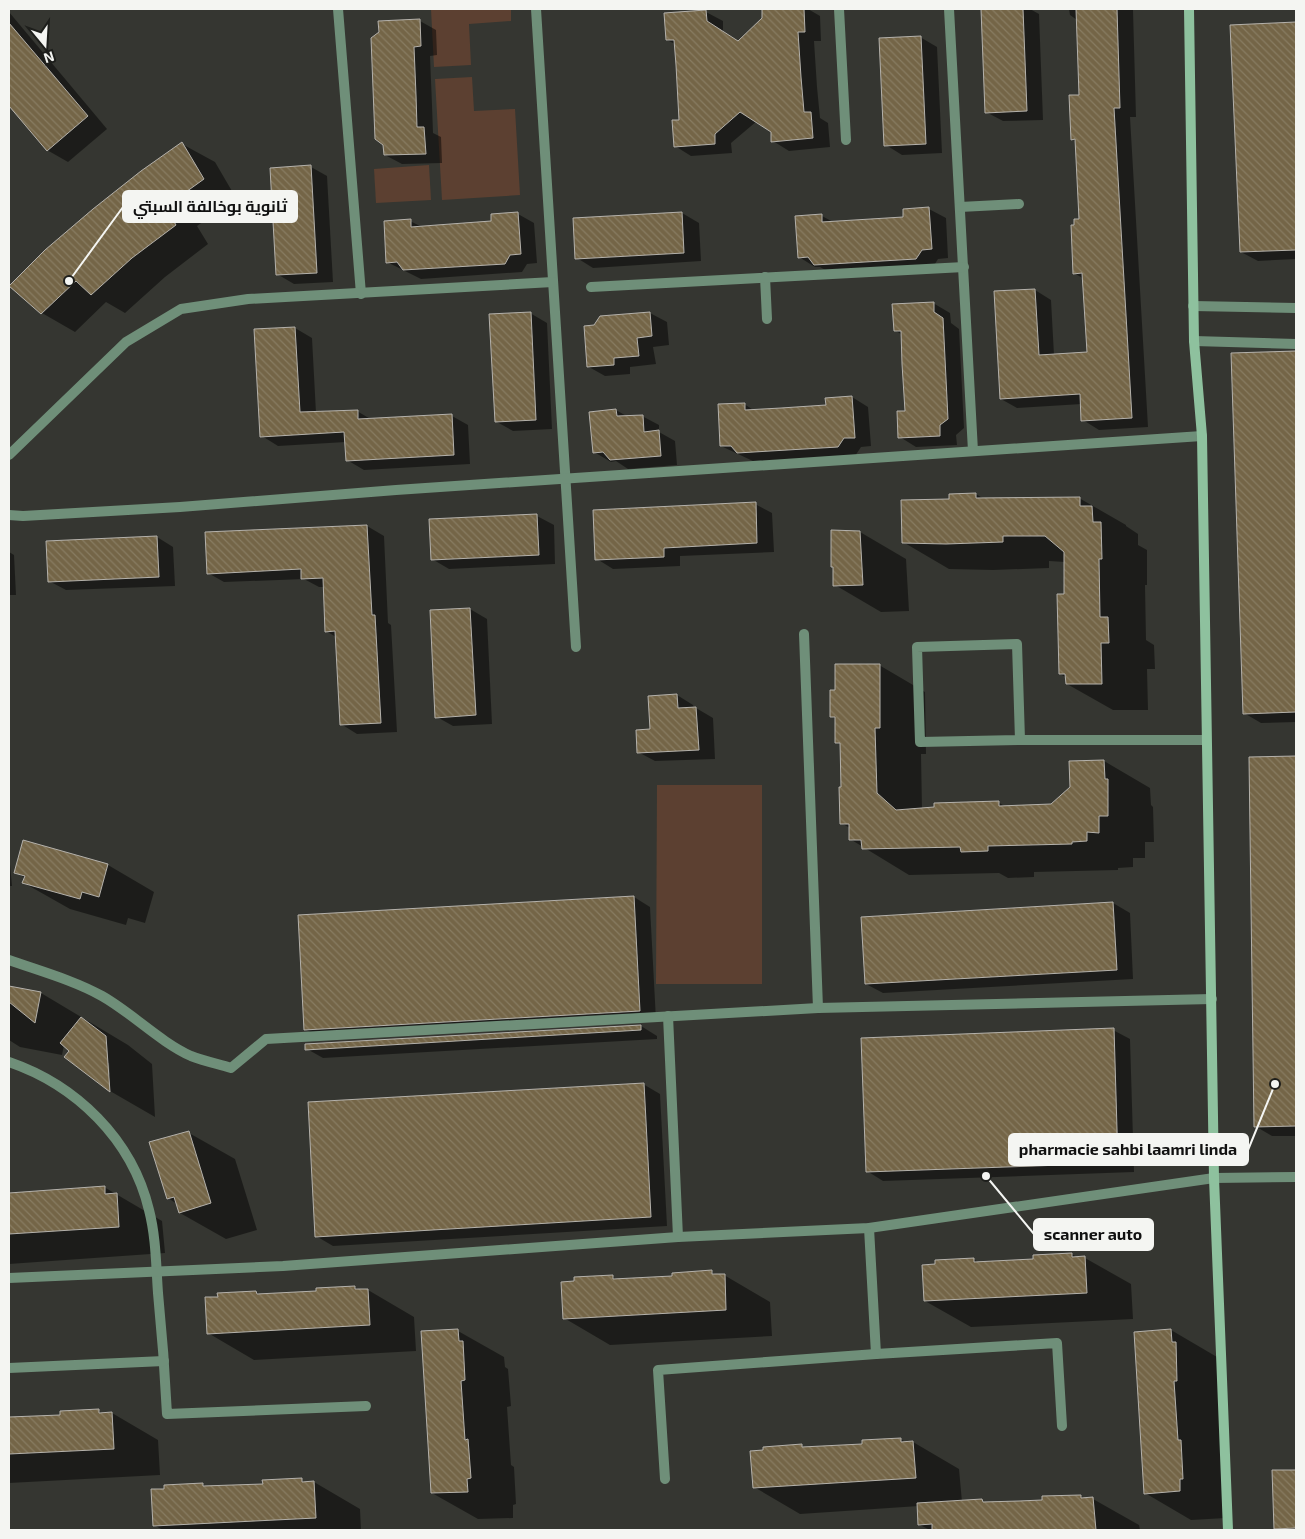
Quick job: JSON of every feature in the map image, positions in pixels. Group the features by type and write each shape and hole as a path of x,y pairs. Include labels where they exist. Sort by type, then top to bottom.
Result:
{"main road":[{"path":"1189,9 1194,341 1202,436 1214,1178 1228,1530"}],"street":[{"path":"338,9 361,294"},
{"path":"536,9 576,647"},
{"path":"840,9 846,140"},
{"path":"950,9 973,451"},
{"path":"960,207 1020,204"},
{"path":"591,286 964,267"},
{"path":"765,277 767,320"},
{"path":"9,456 126,342 181,309 248,299 553,282"},
{"path":"1193,306 1296,308"},
{"path":"1194,341 1296,344"},
{"path":"9,515 23,516 180,507 1202,436"},
{"path":"804,634 818,1008"},
{"path":"1020,740 1017,644 918,647 920,742 1206,740"},
{"path":"9,960 52,975 101,996 142,1022 172,1046 190,1055 231,1068 266,1039 818,1008 1212,999"},
{"path":"668,1016 678,1237"},
{"path":"9,1062 28,1069 56,1084 82,1102 105,1125 124,1150 138,1178 149,1208 155,1240 167,1414 366,1406"},
{"path":"9,1278 293,1265 678,1237 869,1228 1214,1178 1296,1176"},
{"path":"869,1228 876,1354"},
{"path":"665,1479 658,1370 1057,1342 1062,1426"},
{"path":"9,1368 164,1362"}],"shaded area":[{"path":"431,9 511,9 511,21 469,24 471,65 434,67"},
{"path":"472,77 474,111 515,109 520,195 442,200 435,79"},
{"path":"429,165 431,200 376,203 374,169"},
{"path":"657,785 762,785 762,984 656,984"}],"building":[{"path":"762,9 804,9 805,32 798,32 801,77 804,112 811,112 813,138 771,142 771,132 740,112 715,134 715,144 674,147 672,120 679,120 676,65 674,40 666,40 664,13 706,10 707,21 738,41 762,18"},
{"path":"981,9 1023,9 1027,111 985,113"},
{"path":"1076,9 1117,9 1120,108 1114,108 1132,418 1081,421 1080,394 1000,399 994,291 1035,289 1039,355 1087,352 1082,273 1073,274 1071,225 1074,225 1074,219 1079,219 1075,139 1071,140 1069,95 1079,95"},
{"path":"420,19 421,46 414,47 417,127 424,127 426,154 384,155 383,145 375,139 371,38 379,32 378,21"},
{"path":"1296,22 1296,250 1240,252 1230,25"},
{"path":"9,23 88,116 47,151 9,106"},
{"path":"921,36 926,144 884,146 879,38"},
{"path":"182,142 204,179 165,207 176,225 132,258 91,295 76,281 41,314 9,286 45,250 93,209"},
{"path":"311,165 317,273 276,275 270,168"},
{"path":"929,207 932,249 922,250 916,259 814,265 808,257 798,258 795,216 822,214 822,222 903,217 903,209"},
{"path":"518,212 521,254 510,255 505,264 403,270 397,262 386,263 384,221 411,219 411,227 491,221 491,214"},
{"path":"682,212 684,253 575,259 573,218"},
{"path":"934,302 934,312 943,318 948,419 940,425 940,436 898,438 897,411 905,411 901,331 894,331 892,304"},
{"path":"531,312 536,420 495,422 489,314"},
{"path":"650,312 652,336 637,338 639,356 614,358 614,365 587,367 584,326 594,325 600,316"},
{"path":"295,327 300,412 358,410 358,419 452,414 454,455 346,461 344,432 260,437 254,329"},
{"path":"1296,351 1296,712 1243,714 1231,353"},
{"path":"852,396 855,438 844,438 838,447 737,453 731,446 720,446 718,404 745,403 745,410 781,408 826,405 825,398"},
{"path":"616,409 617,416 643,415 644,432 659,430 661,456 610,460 603,452 593,453 589,412"},
{"path":"976,493 976,498 1080,497 1080,506 1092,506 1093,522 1101,522 1102,559 1099,559 1100,617 1108,617 1109,643 1101,643 1102,684 1066,684 1065,674 1059,674 1057,594 1064,594 1064,552 1045,536 1003,536 1003,542 902,543 901,500 949,499 949,494"},
{"path":"756,502 757,543 664,548 664,557 595,560 593,510"},
{"path":"537,514 539,555 431,560 429,519"},
{"path":"367,525 372,615 375,615 381,723 340,725 335,631 325,632 323,578 301,579 301,569 207,574 205,532"},
{"path":"831,530 860,531 863,585 833,586"},
{"path":"157,536 159,577 48,582 46,541"},
{"path":"470,608 476,715 435,718 430,610"},
{"path":"835,664 880,664 880,728 875,728 877,793 896,810 934,807 934,803 999,801 999,806 1051,804 1070,787 1069,761 1104,760 1105,779 1108,779 1108,816 1099,816 1099,833 1087,832 1087,841 1072,842 1072,844 988,846 988,851 961,852 960,847 862,849 861,840 849,840 849,824 840,824 840,743 835,743 835,717 830,717 830,690 835,690"},
{"path":"677,694 678,708 696,707 699,750 637,753 636,730 650,729 648,696"},
{"path":"1296,756 1296,1126 1254,1127 1249,757"},
{"path":"23,840 108,864 99,897 82,892 80,899 22,883 25,876 14,873"},
{"path":"634,896 640,1011 304,1030 298,915"},
{"path":"1113,902 1117,970 865,984 861,917"},
{"path":"9,986 41,992 35,1023 9,1002"},
{"path":"81,1017 106,1036 110,1092 64,1057 69,1051 60,1043"},
{"path":"641,1025 641,1030 305,1050 305,1044"},
{"path":"1114,1028 1118,1163 866,1172 861,1038"},
{"path":"644,1083 651,1217 315,1237 308,1102"},
{"path":"189,1131 211,1203 179,1213 174,1197 167,1199 149,1142"},
{"path":"105,1186 105,1194 117,1193 119,1227 9,1234 9,1193"},
{"path":"1072,1253 1072,1257 1085,1256 1087,1293 924,1301 922,1265 935,1264 935,1260 974,1258 974,1262 1033,1259 1033,1255"},
{"path":"712,1270 712,1274 725,1274 726,1310 563,1319 561,1282 574,1281 574,1277 613,1275 613,1279 672,1276 672,1273"},
{"path":"355,1286 355,1289 368,1289 370,1325 207,1334 205,1297 218,1297 217,1293 256,1291 257,1294 316,1291 316,1288"},
{"path":"458,1329 459,1341 463,1341 465,1380 461,1381 465,1440 468,1439 471,1478 467,1479 468,1492 431,1493 421,1331"},
{"path":"1171,1329 1172,1342 1176,1342 1177,1381 1174,1381 1178,1440 1181,1440 1183,1479 1180,1479 1180,1491 1144,1494 1134,1332"},
{"path":"99,1409 99,1413 112,1412 114,1449 9,1454 9,1417 60,1415 60,1411"},
{"path":"901,1438 901,1442 913,1441 916,1478 753,1488 750,1451 763,1450 763,1447 802,1444 802,1447 862,1444 862,1440"},
{"path":"1272,1470 1296,1470 1296,1528 1274,1529"},
{"path":"302,1478 302,1482 314,1481 316,1518 153,1526 151,1489 164,1489 164,1485 203,1483 203,1486 263,1484 262,1480"},
{"path":"1081,1495 1081,1498 1093,1497 1096,1530 932,1530 932,1524 918,1525 917,1503 982,1499 983,1502 1042,1500 1042,1496"}],"place":[{"name":"ثانوية بوخالفة السبتي","path":"69,281"},
{"name":"pharmacie sahbi laamri linda","path":"1275,1084"},
{"name":"scanner auto","path":"986,1176"}]}
